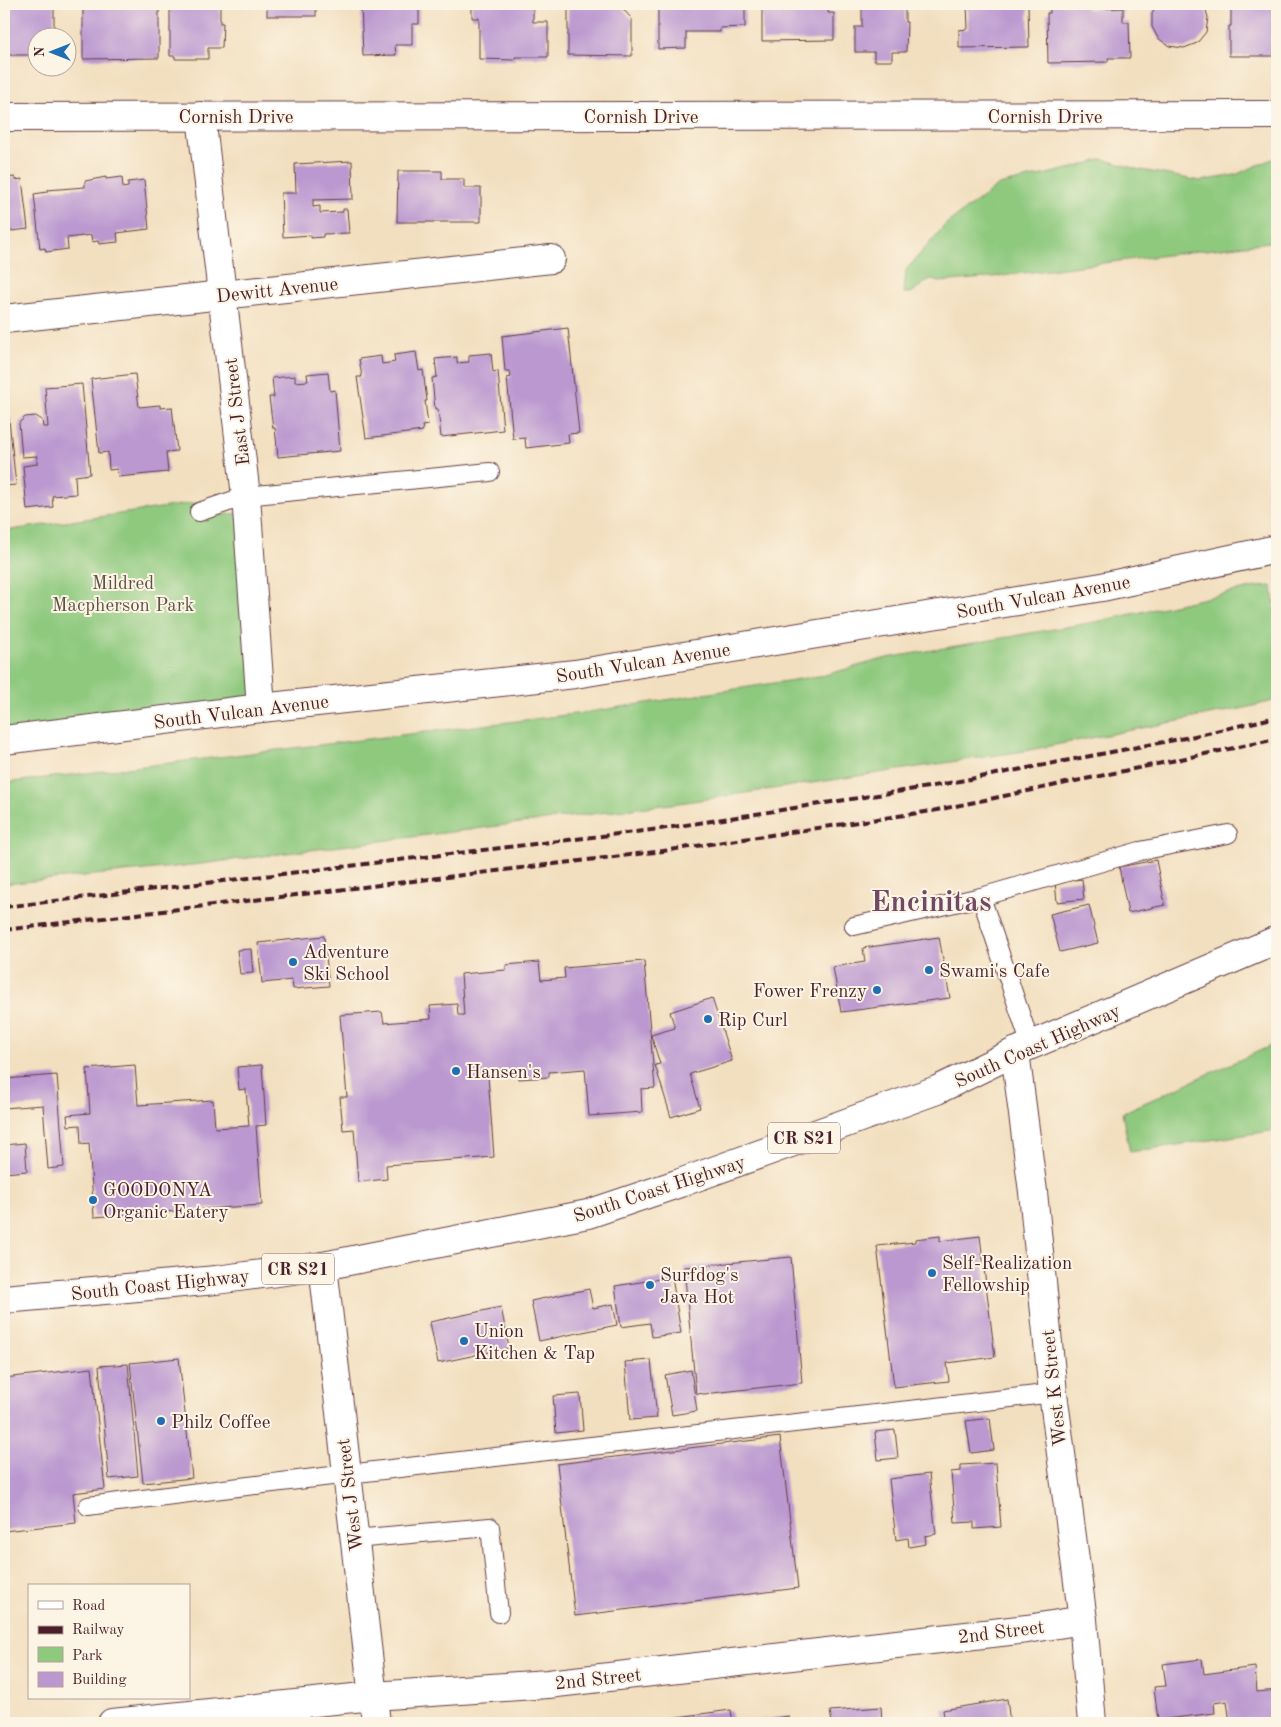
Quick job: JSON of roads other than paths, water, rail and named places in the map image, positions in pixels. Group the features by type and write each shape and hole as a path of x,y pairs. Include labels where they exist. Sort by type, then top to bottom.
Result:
{"street":[{"name":"Cornish Drive","path":"4,117 1277,115"},
{"name":"East J Street","path":"201,116 246,496 261,708"},
{"name":"Dewitt Avenue","path":"4,318 551,260"},
{"name":"South Vulcan Avenue","path":"4,740 261,708 576,674 1102,587 1277,549"},
{"name":"South Coast Highway","path":"4,1299 216,1280 323,1266 588,1214 680,1183 937,1090 1023,1049 1277,940"},
{"name":"West K Street","path":"1023,1049 1032,1192 1053,1393 1083,1620 1092,1723"},
{"name":"West J Street","path":"323,1266 376,1723"},
{"name":"2nd Street","path":"112,1723 373,1696 548,1684 1027,1629 1083,1620"}],"lane":[{"path":"199,512 246,496 490,472"},
{"path":"854,926 981,897 1140,851 1228,834"},
{"path":"981,897 1023,1049"},
{"path":"88,1506 347,1474 1053,1393"},
{"path":"354,1539 490,1527 500,1613"}],"railway":[{"path":"4,907 660,829 928,787 1190,737 1277,717"},
{"path":"4,930 663,851 932,811 1277,739"}],"place":[{"name":"Adventure Ski School","path":"293,962"},
{"name":"Swami's Cafe","path":"929,970"},
{"name":"Fower Frenzy","path":"877,990"},
{"name":"Rip Curl","path":"708,1019"},
{"name":"Hansen's","path":"456,1071"},
{"name":"GOODONYA Organic Eatery","path":"93,1200"},
{"name":"Self-Realization Fellowship","path":"932,1273"},
{"name":"Surfdog's Java Hot","path":"650,1285"},
{"name":"Union Kitchen & Tap","path":"464,1341"},
{"name":"Philz Coffee","path":"161,1421"}],"district":[{"name":"Encinitas","path":"931,901"}],"park label":[{"name":"Mildred Macpherson Park","path":"123,593"}]}
